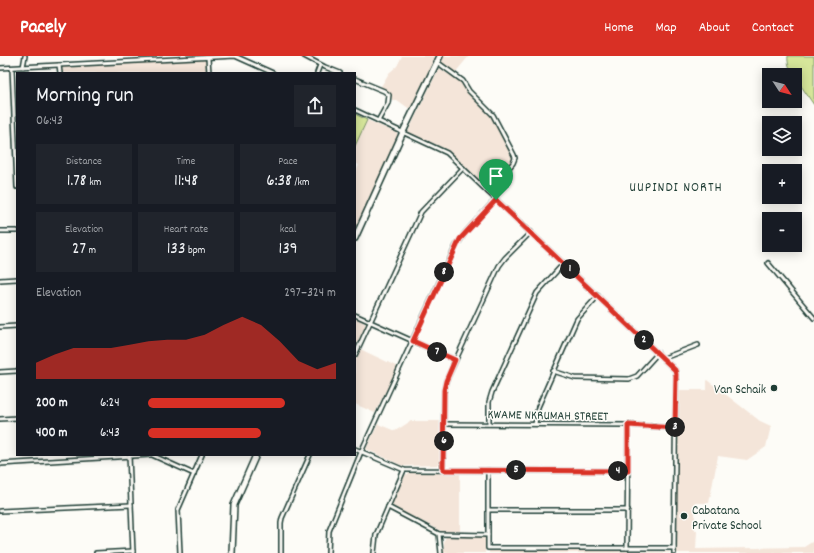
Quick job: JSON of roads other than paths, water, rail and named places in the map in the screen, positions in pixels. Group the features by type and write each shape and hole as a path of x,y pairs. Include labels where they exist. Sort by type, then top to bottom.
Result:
{"main road":[{"path":"356,236 403,132 440,56"},
{"path":"232,553 234,504 256,456"}],"street":[{"path":"23,67 25,56"},
{"path":"246,60 249,56"},
{"path":"304,56 320,65 338,72"},
{"path":"0,68 237,57 271,72"},
{"path":"208,58 209,72"},
{"path":"437,62 463,81 469,91 493,115 514,155 513,163 488,192"},
{"path":"59,65 60,72"},
{"path":"317,72 320,65"},
{"path":"12,68 16,163"},
{"path":"356,79 384,91 389,95 388,103 378,121"},
{"path":"356,110 447,153 675,370 674,553"},
{"path":"356,353 421,212 463,168"},
{"path":"328,553 329,531 361,452 460,239 496,200"},
{"path":"0,231 16,231"},
{"path":"443,470 445,386 455,360 499,266 531,232"},
{"path":"489,424 489,402 492,392 537,293 564,263"},
{"path":"768,263 814,318"},
{"path":"0,280 16,279"},
{"path":"535,424 538,407 577,319 598,296"},
{"path":"356,314 455,360"},
{"path":"0,327 16,326"},
{"path":"664,358 698,345"},
{"path":"553,371 575,378 633,378 637,376 658,353"},
{"path":"0,372 16,371"},
{"path":"0,419 16,418"},
{"name":"KWAME NKRUMAH STREET","path":"445,424 628,425 675,428"},
{"path":"627,548 628,425"},
{"path":"356,450 404,470 628,471"},
{"path":"0,464 129,456 133,552 96,553"},
{"path":"153,456 194,474"},
{"path":"180,553 178,513 202,456"},
{"path":"281,553 282,518 310,456"},
{"path":"374,553 376,535 404,470"},
{"path":"488,470 488,553"},
{"path":"0,511 131,504"},
{"path":"388,507 439,534 488,534"},
{"path":"489,510 628,510"},
{"path":"439,534 442,553"},
{"path":"488,548 674,548"}],"place":[{"name":"Van Schaik","path":"774,388"},
{"name":"Cabatana Private School","path":"684,516"}],"district":[{"name":"UUPINDI NORTH","path":"676,186"}]}
